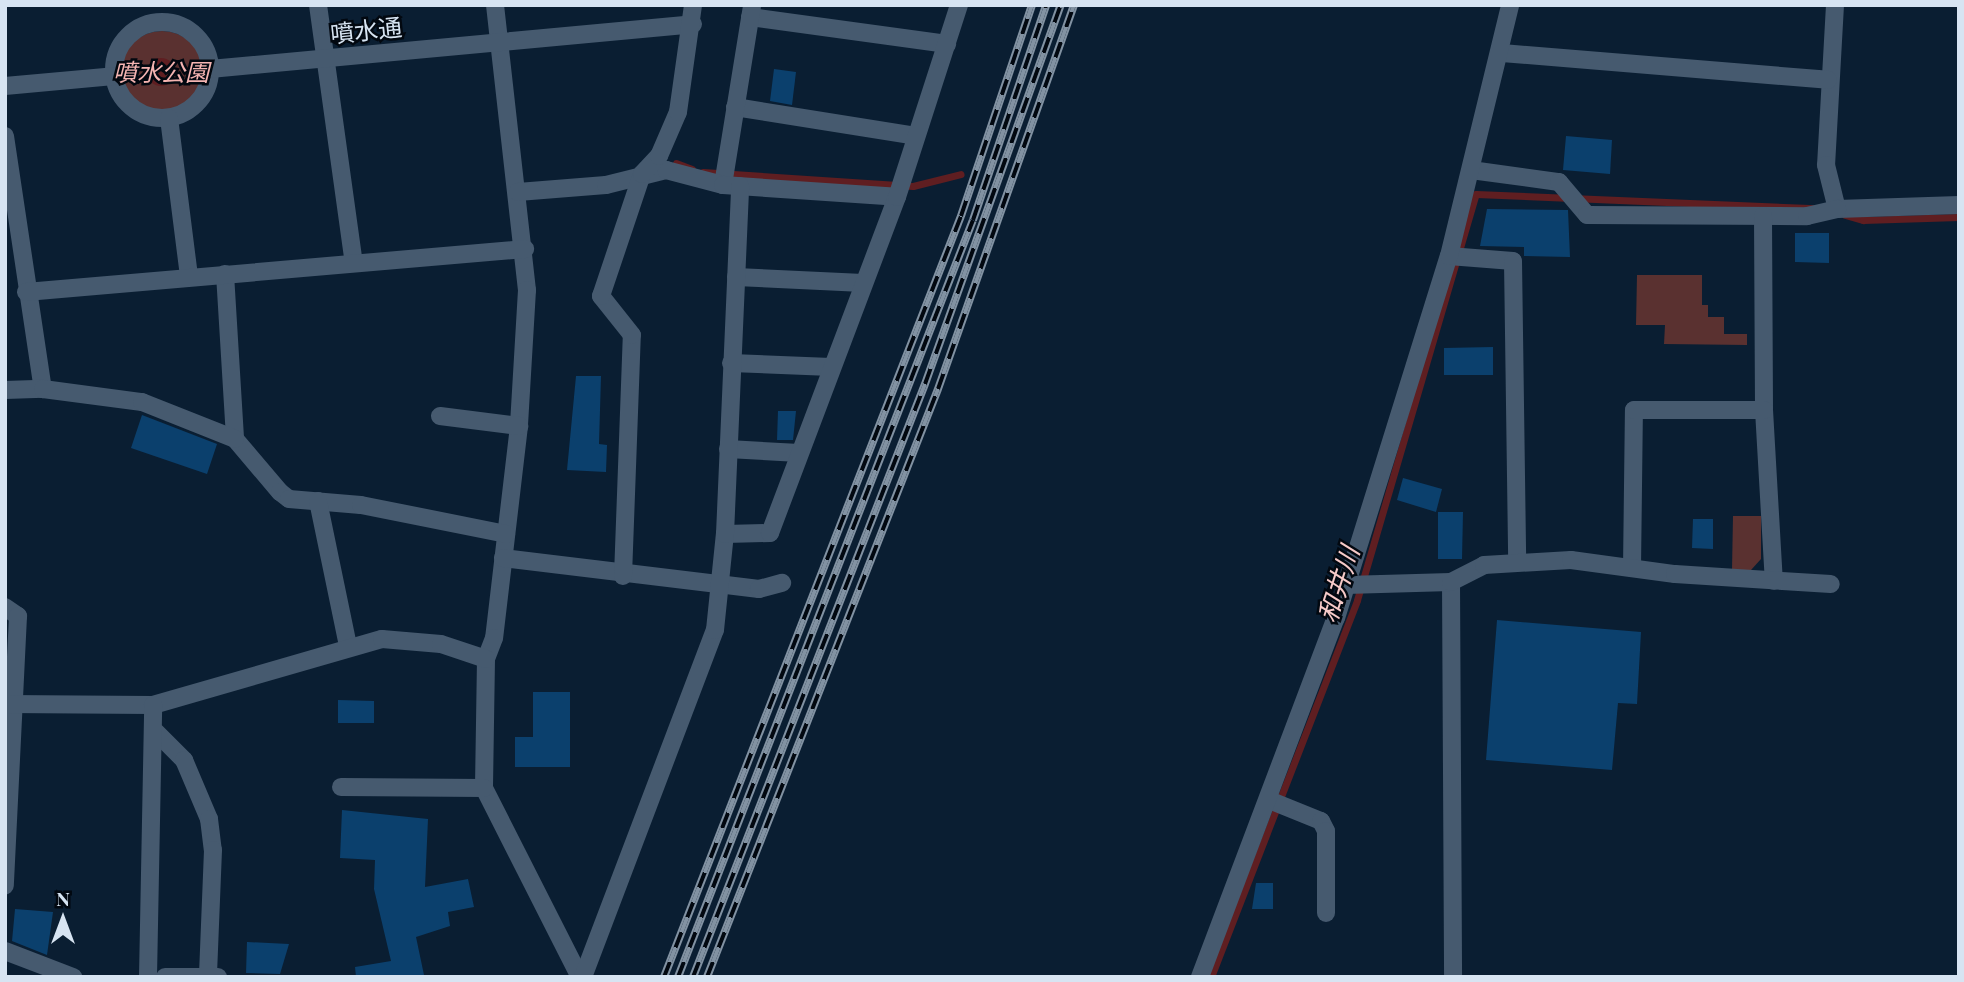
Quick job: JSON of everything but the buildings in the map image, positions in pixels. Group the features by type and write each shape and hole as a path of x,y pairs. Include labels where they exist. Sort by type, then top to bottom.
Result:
{"street":[{"path":"318,5 354,263"},
{"path":"495,5 525,249 519,426 494,638 486,659 484,789 582,977"},
{"path":"622,576 632,335 601,296 642,174 659,156 678,112 694,24 693,5"},
{"path":"725,534 770,533 897,197 959,5"},
{"path":"1200,977 1269,800 1346,585 1448,257 1502,53 1510,5"},
{"path":"1827,211 1828,80 1835,5"},
{"path":"582,977 715,630 725,534 736,277 731,186 735,107 751,11 947,44"},
{"path":"154,14 193,34 207,53 210,69 198,101 169,118 132,108 114,75 114,60 129,35 154,14"},
{"name":"噴水通","path":"210,69 694,24"},
{"path":"1502,53 1828,80"},
{"path":"5,86 114,75"},
{"path":"735,107 916,136"},
{"path":"169,118 189,276"},
{"path":"5,136 26,292 43,388"},
{"path":"517,192 606,185 666,170 731,186 897,197"},
{"path":"1471,170 1559,182 1587,215 1763,216 1959,205"},
{"path":"1763,216 1764,410 1774,581"},
{"path":"26,292 525,249"},
{"path":"1448,257 1513,261 1517,562"},
{"path":"225,274 235,439"},
{"path":"736,277 863,283"},
{"path":"731,363 831,367"},
{"path":"5,390 43,388 142,402 235,439 289,499 318,501 506,534"},
{"path":"1632,568 1634,410 1764,410"},
{"path":"440,416 519,426"},
{"path":"728,450 799,453"},
{"path":"318,501 348,646"},
{"path":"503,558 622,576 759,589 782,583"},
{"path":"1346,585 1451,582 1485,565 1571,560 1632,568 1832,584"},
{"path":"1451,582 1453,977"},
{"path":"5,607 18,616 10,705 5,886"},
{"path":"10,705 153,705 348,646 412,639 486,659"},
{"path":"148,977 156,732 153,705"},
{"path":"156,732 184,760 209,819 213,850 214,976 165,977"},
{"path":"341,787 484,789"},
{"path":"1269,800 1321,821 1326,831 1326,913"},
{"path":"5,951 73,977"}],"green space":[{"name":"噴水公園","path":"162,31 178,35 191,43 199,56 203,72 199,88 191,101 178,109 162,113 146,109 133,101 125,88 121,72 125,56 133,43 146,35"},
{"path":"1637,275 1702,275 1702,305 1708,305 1708,317 1724,317 1724,334 1747,334 1747,345 1664,344 1665,325 1636,325"},
{"path":"1733,516 1761,516 1761,559 1751,570 1732,570"}],"shaded area":[{"path":"161,58 171,62 175,72 171,82 161,86 151,82 147,72 151,62"}],"waterway":[{"path":"676,163 692,169"},
{"path":"703,172 913,186 961,174"},
{"name":"和井川","path":"1211,977 1357,600 1476,194 1816,208"},
{"path":"1845,215 1863,220 1959,217"}],"railway":[{"path":"664,977 961,216 1032,5"},
{"path":"678,977 973,220 1046,5"},
{"path":"693,977 925,384 1061,5"},
{"path":"707,977 938,389 1074,5"}]}
